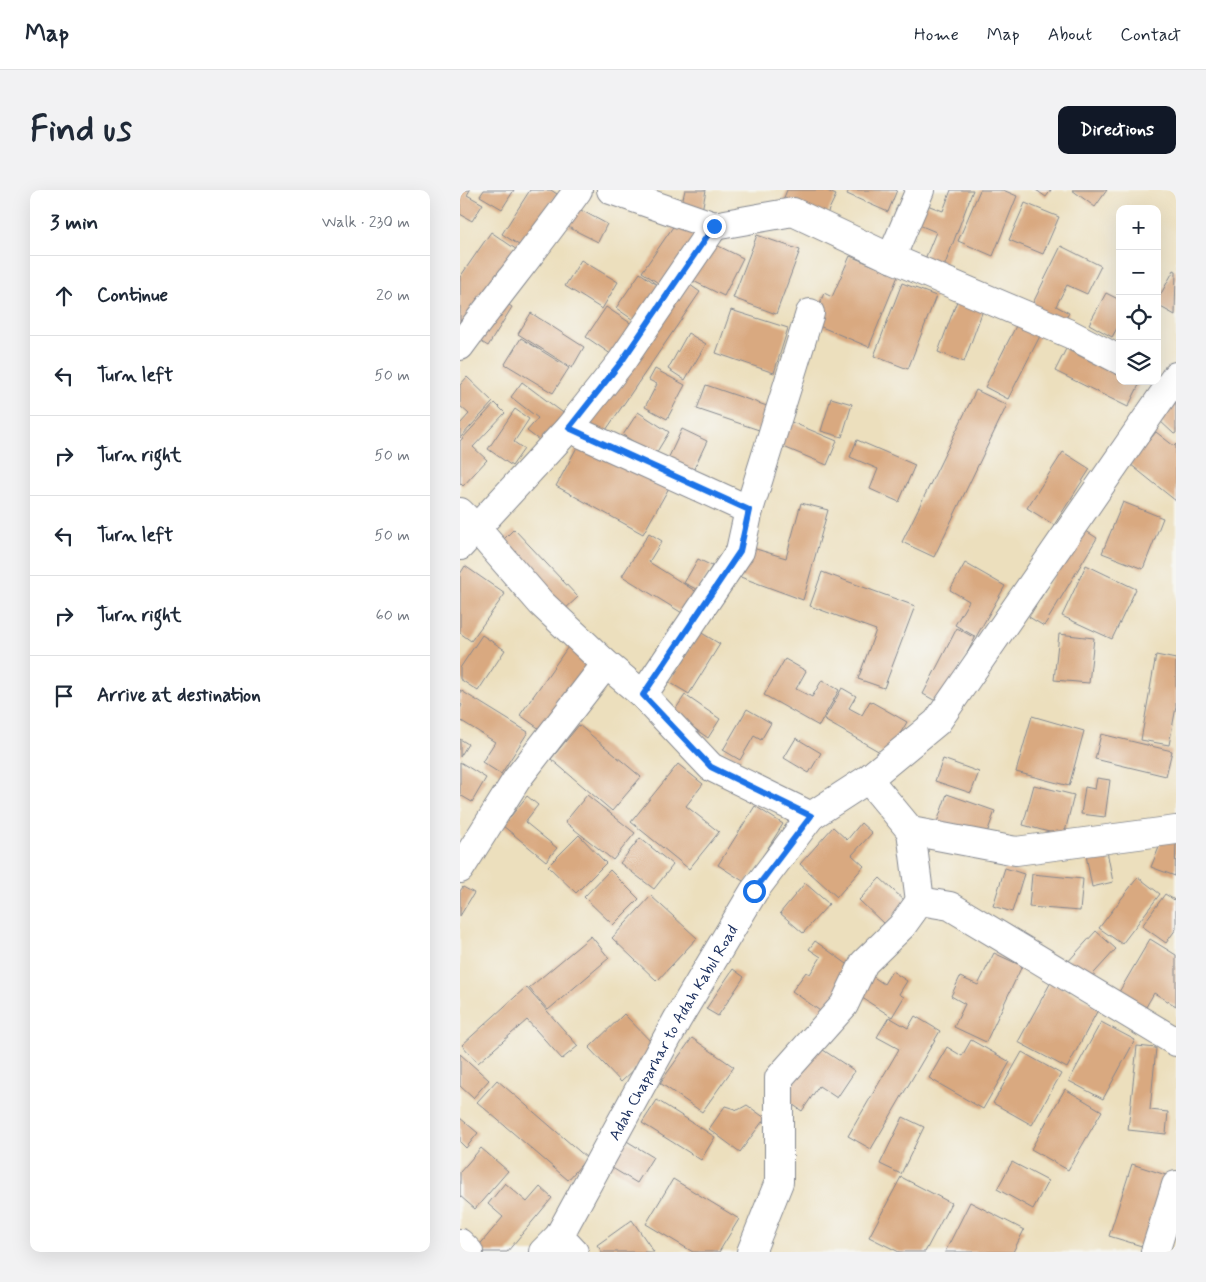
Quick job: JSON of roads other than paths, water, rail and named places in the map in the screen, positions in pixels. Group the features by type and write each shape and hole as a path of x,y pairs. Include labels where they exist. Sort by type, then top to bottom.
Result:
{"street":[{"path":"460,346 501,290 544,238 578,190"},
{"path":"611,190 714,226 793,212 891,258 1061,330 1116,358"},
{"path":"891,258 920,190"},
{"path":"714,226 622,361 569,428 465,529 606,664 643,695 711,767 811,816 868,779 936,722 1168,380"},
{"path":"643,695 740,551 749,510 810,313"},
{"path":"569,428 749,510"},
{"path":"460,868 517,780 606,664"},
{"path":"751,1252 778,1182 779,1078 844,1005 864,964 902,926 920,901 912,830 868,779"},
{"name":"Adah Chaparhar to Adah Kabul Road","path":"559,1247 677,1020 749,899 811,816"},
{"path":"912,830 1016,851 1176,830"},
{"path":"920,901 950,906 1176,1042"},
{"path":"1155,1252 1176,1185"},
{"path":"460,1243 469,1252"}]}
